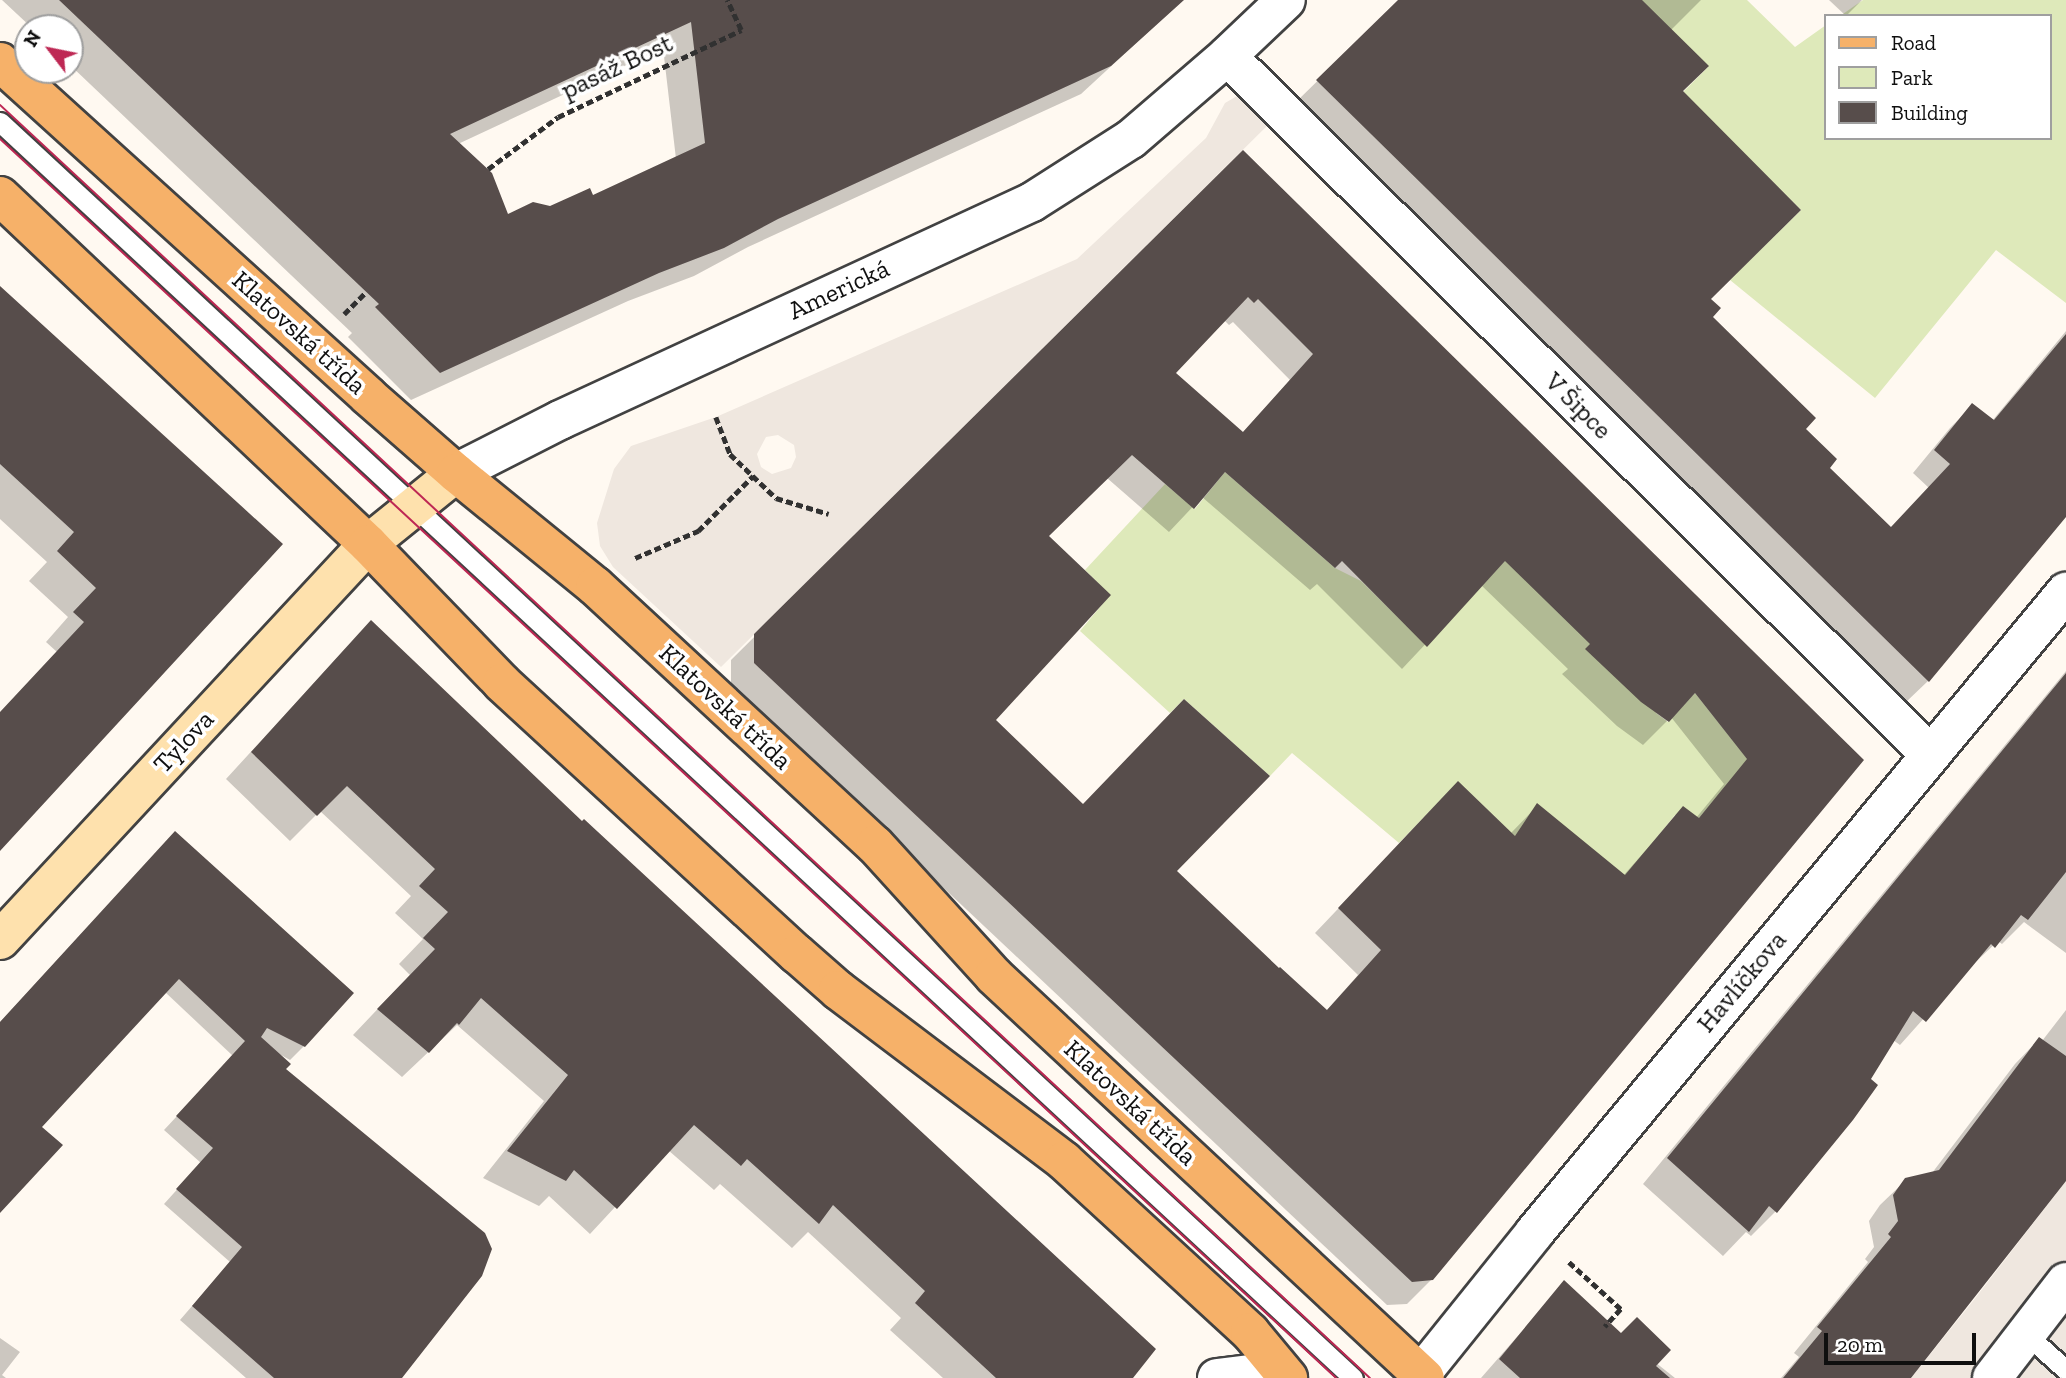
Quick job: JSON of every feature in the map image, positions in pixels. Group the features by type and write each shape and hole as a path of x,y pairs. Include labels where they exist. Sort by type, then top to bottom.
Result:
{"main road":[{"name":"Klatovská třída","path":"0,62 456,473 595,586 875,845 994,976 1424,1376"},
{"path":"0,196 368,544 502,683 797,954 838,990 1064,1161 1250,1332 1288,1378"}],"street":[{"name":"Americká","path":"368,544 456,473 559,420 1032,202 1131,139 1227,56 1286,0"},
{"name":"V Šipce","path":"1227,56 1931,755"},
{"name":"Tylova","path":"0,940 368,544"},
{"name":"Havlíčkova","path":"1424,1376 2066,592"},
{"path":"1992,1378 2066,1282"},
{"path":"1217,1378 1251,1374 1265,1378"}],"lane":[{"name":"Klatovská třída","path":"0,122 1353,1378"},
{"path":"2026,1334 2066,1370"}],"path":[{"name":"pasáž Bost","path":"488,169 558,117 741,30 727,0"},
{"path":"716,417 730,454 776,498 830,514"},
{"path":"725,505 753,476"},
{"path":"1571,1265 1621,1309 1605,1327"}],"green space":[{"path":"1593,0 1747,0 1795,47 1825,26 1825,140 2052,140 2052,14 1843,14 1863,0 2066,0 2066,303 1996,250 1875,398 1730,280 1801,210 1682,93 1708,67"},
{"path":"1225,472 1335,568 1361,581 1427,646 1512,553 1663,702 1656,713 1668,722 1695,693 1749,761 1699,818 1675,815 1626,876 1546,866 1458,782 1399,843 1292,753 1270,776 1184,699 1170,713 1080,631 1110,595 1085,570 1165,484 1195,509"}],"shaded area":[{"path":"1256,85 1282,111 721,667 613,567 600,546 597,523 614,469 631,446 716,417 1077,259 1206,138 1225,103","holes":["778,435 794,445 796,457 791,468 772,474 761,467 757,454 766,437"]},
{"path":"2066,1181 2066,1378 1911,1378 1973,1301"}],"building":[{"path":"59,0 1184,0 1111,66 778,219 724,248 659,273 440,373 375,307 379,304 84,24 84,14 74,14","holes":["691,22 705,143 593,195 590,188 550,206 533,202 508,214 492,173 450,134"]},
{"path":"1398,0 1642,0 1709,66 1683,91 1801,210 1711,299 1721,308 1713,317 1816,418 1806,429 1837,459 1830,468 1891,527 1950,464 1934,450 1972,403 1994,420 2066,334 2066,517 1929,682 1316,80"},
{"path":"1243,150 1864,760 1433,1280 1412,1282 754,663 754,634","holes":["1248,297 1254,303 1258,299 1313,354 1243,432 1176,373","1132,455 1194,509 1225,472 1335,568 1342,561 1427,647 1505,561 1590,644 1585,649 1641,702 1669,722 1695,693 1747,759 1699,818 1683,806 1625,875 1537,803 1515,836 1458,781 1338,908 1381,950 1327,1010 1177,871 1270,776 1184,699 1083,804 996,720 1111,595 1049,536"]},
{"path":"0,286 283,544 0,851 0,712 84,622 73,612 96,588 57,551 74,532 0,464"},
{"path":"371,620 582,821 584,819 1156,1349 1133,1378 996,1378 915,1303 925,1291 833,1205 819,1224 747,1159 741,1166 694,1125 617,1209 574,1170 566,1181 507,1151 568,1075 481,998 459,1025 457,1023 429,1053 377,1009 435,949 423,938 448,912 419,886 435,869 347,786 317,816 251,752"},
{"path":"2066,673 2066,872 2028,920 2021,915 1995,948 1991,944 1926,1022 1913,1011 1871,1079 1878,1085 1853,1120 1777,1213 1769,1206 1749,1232 1667,1158"},
{"path":"175,831 354,993 305,1047 267,1028 261,1037 291,1064 286,1069 485,1233 492,1249 482,1276 402,1378 274,1378 192,1306 242,1247 176,1189 213,1148 176,1116 245,1041 179,979 42,1127 63,1145 0,1213 0,1022"},
{"path":"2039,1037 2066,1056 2066,1181 1911,1378 1783,1378 1822,1331 1817,1327 1891,1237 1888,1234 1898,1221 1893,1195 1905,1178 1939,1170"},
{"path":"1564,1280 1621,1333 1637,1317 1671,1350 1656,1366 1670,1378 1520,1378 1499,1359"}],"tram line":[{"path":"0,105 1370,1378"},
{"path":"0,139 1336,1378"}]}
